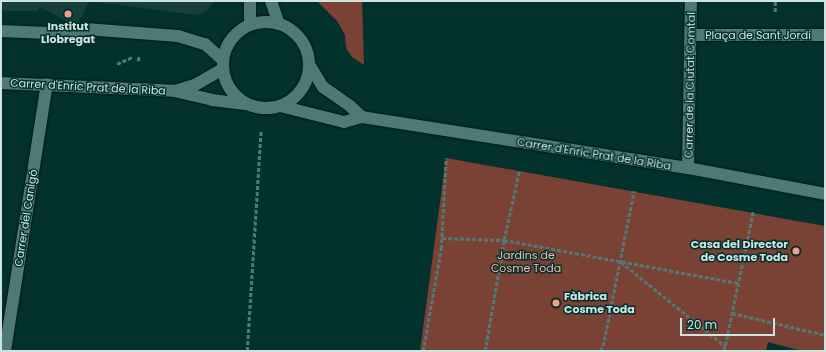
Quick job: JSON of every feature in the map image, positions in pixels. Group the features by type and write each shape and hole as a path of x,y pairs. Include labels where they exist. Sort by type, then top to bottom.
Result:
{"street":[{"path":"250,1 250,25"},
{"path":"271,1 279,24"},
{"name":"Carrer de la Ciutat Comtal","path":"688,168 691,1"},
{"path":"309,64 305,84 294,98 280,106 264,108 247,104 234,94 226,79 223,64 227,46 237,33 250,25 261,22 279,24 294,33 305,46 309,64 323,87 350,106 362,118"},
{"path":"1,31 72,34 86,29 191,39 205,44 223,64"},
{"name":"Plaça de Sant Jordi","path":"691,35 825,35"},
{"name":"Carrer d'Enric Prat de la Riba","path":"174,91 195,85 223,64"},
{"name":"Carrer d'Enric Prat de la Riba","path":"1,83 174,91 212,100 247,104"},
{"name":"Carrer del Canigó","path":"5,351 47,84"},
{"name":"Carrer d'Enric Prat de la Riba","path":"280,106 344,122 362,118 688,168 825,194"}],"path":[{"path":"247,351 261,130"},
{"path":"423,351 442,238 446,158"},
{"path":"485,351 504,240 519,171"},
{"path":"600,351 603,346 634,191"},
{"path":"724,351 753,212"},
{"path":"442,238 504,240 738,283"},
{"path":"620,262 725,346"},
{"path":"732,314 825,335"}],"shaded area":[{"path":"1,1 90,1 76,26 40,7 37,11 3,11"},
{"path":"90,1 215,1 205,12 196,15"}],"green space":[{"path":"317,1 362,1 364,65 352,57 346,48 345,35 337,21"},
{"name":"Jardins de Cosme Toda","path":"446,158 825,226 825,351 802,351 768,342 766,351 420,351"}],"place":[{"name":"Institut Llobregat","path":"68,14"},
{"name":"Casa del Director de Cosme Toda","path":"796,251"},
{"name":"Fàbrica Cosme Toda","path":"556,303"}]}
